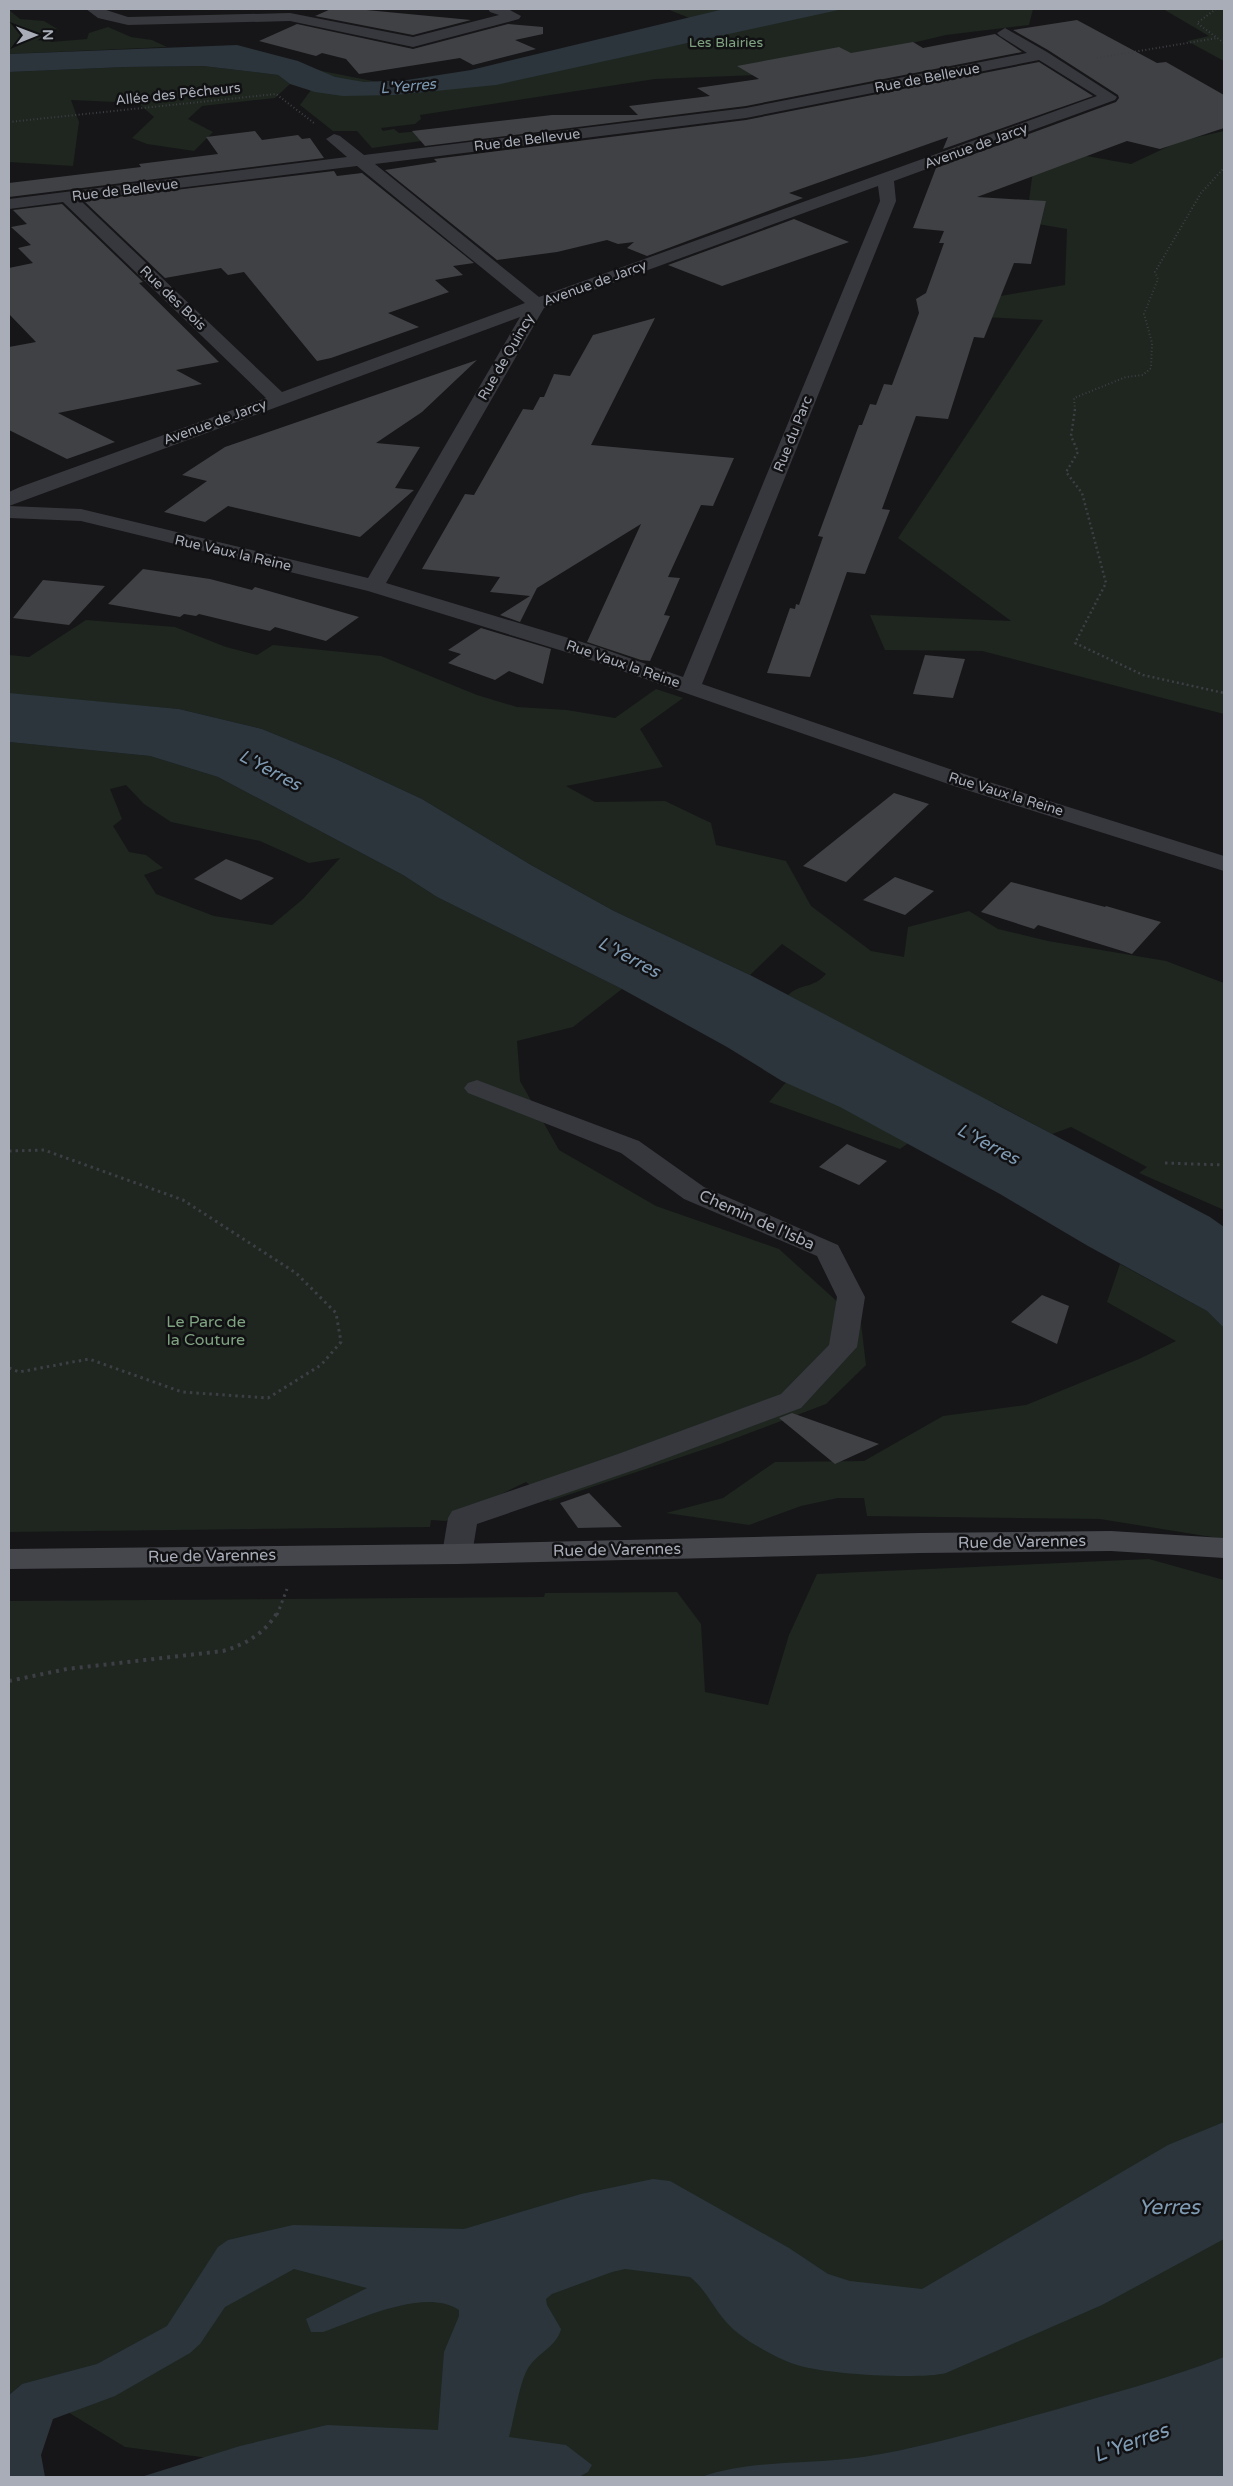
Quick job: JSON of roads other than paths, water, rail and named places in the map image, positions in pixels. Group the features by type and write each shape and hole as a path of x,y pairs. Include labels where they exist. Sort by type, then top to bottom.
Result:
{"street":[{"path":"92,9 102,15 128,20 290,16 413,42 514,16 495,9"},
{"path":"1005,33 1049,60"},
{"name":"Rue de Bellevue","path":"9,204 746,113 1049,60"},
{"name":"Avenue de Jarcy","path":"9,500 27,491 494,322 537,304 1109,97 1049,60"},
{"name":"Rue de Quincy","path":"334,139 537,304 374,586"},
{"name":"Rue du Parc","path":"690,687 888,201 885,179"},
{"name":"Rue des Bois","path":"67,197 278,399"},
{"name":"Rue Vaux la Reine","path":"9,512 81,515 169,538 374,586 578,648 962,781 1151,839 1224,864"},
{"name":"Chemin de l'Isba","path":"457,1554 463,1518 629,1461 791,1401 844,1347 851,1296 828,1251 694,1193 630,1147 477,1088"},
{"name":"Rue de Varennes","path":"9,1559 457,1554 1092,1541 1224,1548"}],"water":[{"name":"L'Yerres","path":"724,9 843,9 496,85 395,95 343,96 315,92 290,84 278,75 203,66 9,72 9,54 237,45 298,61 335,77 364,82 407,80 471,70"},
{"name":"L'Yerres","path":"9,693 179,709 262,729 338,760 422,799 531,865 614,911 750,975 1210,1217 1224,1227 1224,1328 1207,1311 1088,1246 1000,1194 840,1107 782,1081 727,1047 622,989 437,897 403,875 218,777 150,756 9,742"},
{"name":"Yerres","path":"1224,2122 1224,2239 1102,2305 946,2373 915,2376 870,2375 825,2371 794,2364 744,2338 725,2321 701,2288 690,2277 625,2269 552,2294 546,2299 547,2305 561,2329 555,2341 535,2359 524,2376 509,2437 566,2445 592,2465 588,2472 579,2477 141,2477 240,2446 327,2425 438,2430 444,2352 459,2316 459,2310 445,2304 428,2302 410,2304 391,2308 323,2332 311,2332 306,2319 367,2288 294,2269 225,2307 200,2344 190,2353 115,2396 53,2419 41,2455 45,2477 9,2477 9,2395 22,2384 97,2364 167,2326 218,2247 228,2240 293,2225 464,2229 581,2194 653,2179 670,2181 789,2248 828,2274 850,2281 922,2289 1168,2145"},
{"name":"L'Yerres","path":"1224,2357 1224,2477 701,2477 740,2467 863,2457 934,2443 1116,2392"}],"park label":[{"name":"Les Blairies","path":"726,42"},
{"name":"Le Parc de la Couture","path":"206,1331"}]}
